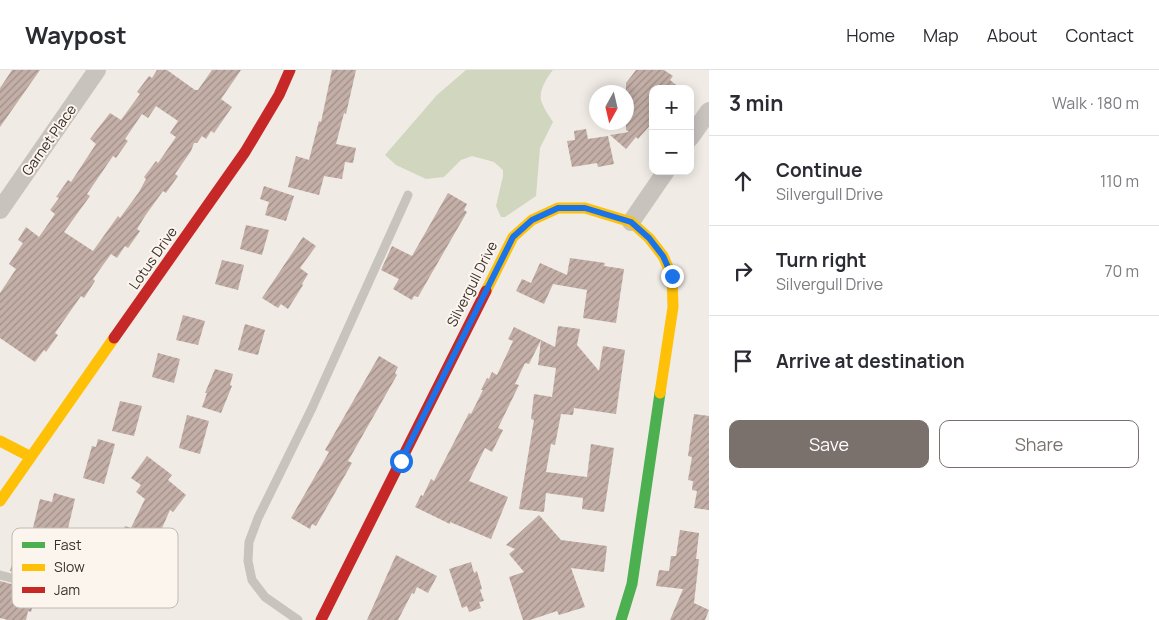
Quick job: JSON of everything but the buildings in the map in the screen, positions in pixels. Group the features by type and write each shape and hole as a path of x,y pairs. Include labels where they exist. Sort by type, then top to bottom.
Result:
{"street":[{"name":"Garnet Place","path":"0,210 97,70"},
{"name":"Lotus Drive","path":"0,501 245,152 279,95 290,70"},
{"path":"694,132 709,111"},
{"path":"631,222 663,175"},
{"name":"Silvergull Drive","path":"321,620 513,237 532,220 558,208 585,208 631,222 649,238 663,256 672,276 673,307 632,584 621,620"},
{"path":"0,441 31,457"}],"lane":[{"path":"298,620 265,597 252,580 248,561 249,542 258,518 312,408 408,195"}],"green space":[{"path":"466,70 553,70 541,92 542,103 553,122 540,148 536,196 505,217 501,217 496,206 503,170 494,162 472,156 461,160 444,177 426,179 396,165 385,155 437,95"}],"traffic: fast":[{"path":"621,620 632,584 660,393"}],"traffic: slow":[{"path":"486,291 513,237 532,220 558,208 585,208 631,222 649,238 663,256 672,276 673,307 660,393"},
{"path":"0,501 114,338"},
{"path":"0,441 31,457"}],"traffic: jam":[{"path":"114,338 245,152 279,95 290,70"},
{"path":"321,620 486,291"}],"route":[{"path":"401,461 513,237 532,220 558,208 585,208 631,222 649,238 663,256 672,276"}]}
